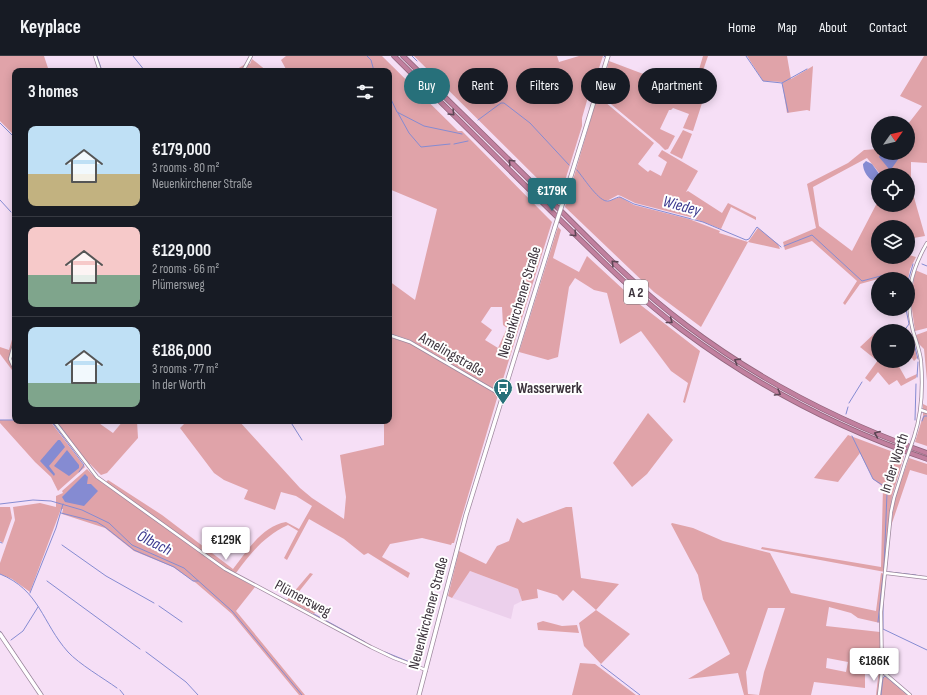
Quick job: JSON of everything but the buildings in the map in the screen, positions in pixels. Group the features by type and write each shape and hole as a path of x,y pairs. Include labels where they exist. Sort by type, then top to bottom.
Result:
{"highway":[{"name":"A 2","path":"394,56 618,276 681,330 744,373 791,401 871,439 927,459"},
{"name":"A 2","path":"403,56 621,271 685,324 733,359 794,395 852,423 927,452"}],"main road":[{"name":"Neuenkirchener Straße","path":"419,695 466,515 608,56"},
{"path":"0,634 41,695"}],"street":[{"path":"95,56 99,68"},
{"path":"245,68 251,56"},
{"name":"In der Worth","path":"880,695 882,671 881,612 891,512 921,410 921,360 908,302 913,272 917,259 927,243"},
{"name":"Amelingstraße","path":"392,336 410,342 503,396"},
{"path":"12,352 10,359 12,363"},
{"path":"921,410 927,412"},
{"name":"Plümersweg","path":"56,424 97,477 225,569 371,647 394,658 426,670"},
{"path":"886,573 927,578"},
{"path":"882,671 910,695"}],"shaded area":[{"path":"0,56 44,56 48,68 12,68 12,133 0,121"},
{"path":"286,56 382,56 404,78 404,104 431,104 458,131 462,131 552,222 499,392 410,340 392,334 392,283 415,300 437,209 392,190 392,68 285,68 281,60","holes":["491,307 502,307 503,325 507,328 498,348 485,340 492,330 481,322"]},
{"path":"414,56 557,56 559,62 579,56 603,56 599,68 581,68 581,104 586,104 582,118 582,126 559,200 462,104 508,104 508,68 458,68 458,100 450,92 450,68 426,68"},
{"path":"703,56 708,56 704,68 699,68"},
{"path":"747,56 787,56 791,79 813,66 810,111 807,110 787,113 782,82 763,81"},
{"path":"924,56 927,56 927,163 911,162 911,168 875,168 867,158 813,187 819,226 852,251 872,212 915,212 915,201 925,236 915,238 915,220 871,220 871,264 912,264 909,272 871,272 871,281 860,284 845,305 843,303 857,281 812,241 785,250 783,242 816,228 807,184 848,163 864,150 871,150 871,160 915,160 914,116 922,106 900,96"},
{"path":"252,59 263,68 239,68 247,63 250,64"},
{"path":"609,61 627,68 607,68"},
{"path":"630,69 638,72 638,104 702,104 693,131 683,128 689,114 673,108 669,110 660,129 675,136 668,149 665,150 611,104 630,104"},
{"path":"595,104 607,104 654,143 638,164 648,172 650,170 661,176 667,162 658,156 662,150 698,171 686,192 688,191 722,213 728,203 756,217 756,220 731,207 721,229 690,217 635,203 618,195 605,202 620,197 634,205 689,219 720,231 719,233 748,242 701,327 654,292 565,207"},
{"path":"683,130 692,134 682,159 670,153"},
{"path":"558,227 561,230 553,258 579,272 587,256 638,303 700,351 685,403 683,402 688,383 671,371 641,331 620,344 607,293 594,290 575,278 569,287 558,357 548,360 519,352"},
{"path":"758,228 778,244 780,249 748,242"},
{"path":"915,270 927,275 927,328 915,331 913,316 915,316"},
{"path":"927,331 927,381 924,349 918,343 916,335"},
{"path":"871,337 871,356 860,347"},
{"path":"392,338 409,343 498,395 454,543 451,545 422,538 390,544 382,557 410,573 408,578 368,553 364,555 344,539 309,519 287,560 284,558 298,531 288,525 279,529 265,540 236,573 225,568 106,482 108,480 162,515 233,569 256,540 270,528 277,524 286,522 299,529 312,506 296,496 281,492 275,510 244,499 248,490 224,480 214,473 180,428 184,424 242,424 300,488 312,498 344,519 346,497 340,455 384,445 384,424 392,424"},
{"path":"12,340 9,359 12,370 0,354 0,347 9,350"},
{"path":"915,349 917,358 915,360"},
{"path":"872,368 900,368 906,379 917,374 916,378 901,386 897,380 889,385 878,372 870,382 865,378"},
{"path":"923,404 927,406 927,446 915,442 923,416"},
{"path":"648,413 673,440 647,474 632,487 613,463"},
{"path":"0,420 12,420 12,424 52,424 85,467 58,491 51,477 35,462 0,423"},
{"path":"57,424 100,424 113,433 120,424 137,424 138,438 107,473 101,475 90,464 88,465"},
{"path":"848,435 904,456 892,497 885,572 761,549 762,547 881,567 883,487 873,479 860,453 838,482 814,478"},
{"path":"909,458 927,464 927,475 910,470 891,526 895,498"},
{"path":"87,469 96,478 224,570 255,587 236,611 305,695 299,695 232,614 196,583 173,567 134,551 105,528 62,514 63,509 61,509 30,592 12,579 0,574 0,563 15,520 13,507 40,503 56,507 56,496 63,493 62,491"},
{"path":"0,507 10,507 12,518 3,543 0,541"},
{"path":"566,507 572,507 581,578 619,584 596,610 573,590 563,601 557,595 537,589 538,598 522,601 518,589 470,571 452,598 448,596 459,551 486,564 497,546 509,541 517,518 523,523"},
{"path":"671,524 693,528 723,541 770,553 791,593 876,611 881,573 885,574 882,591 880,623 858,618 851,613 829,607 826,626 880,632 881,669 879,695 876,695 879,669 865,672 865,688 814,682 811,695 759,695 744,695 738,673 688,679 730,654 703,599 698,575","holes":["768,608 785,608 764,672 759,695 748,694 746,672","827,658 848,662 846,672 826,668"]},
{"path":"470,571 518,589 522,601 514,605 511,619 452,598"},
{"path":"310,573 313,574 297,594 317,609 314,614 287,600"},
{"path":"596,610 630,634 601,664 584,646 579,623"},
{"path":"543,621 562,626 577,625 579,633 538,630 537,623"},
{"path":"580,663 595,664 636,695 572,695"},
{"path":"885,677 907,695 881,695 883,678"}],"water":[{"path":"882,160 898,160 892,168 888,168"},
{"path":"866,161 872,164 875,168 871,168 871,179 866,173 863,164"},
{"path":"58,440 60,440 65,447 49,466 55,474 54,476 40,461"},
{"path":"67,450 79,465 79,468 69,476 54,466"},
{"path":"85,474 88,477 87,484 91,484 98,491 84,506 65,502 62,497"}],"waterway":[{"path":"97,56 101,68"},
{"path":"133,56 143,68"},
{"name":"Wiedey","path":"367,56 371,60 373,68"},
{"path":"412,56 417,61"},
{"path":"746,56 763,81 782,83 807,69"},
{"path":"782,83 788,112"},
{"name":"Wiedey","path":"392,101 397,112 424,126 462,134"},
{"name":"Wiedey","path":"478,120 501,103 504,103 530,123 569,165"},
{"path":"398,113 409,133 421,147 450,144"},
{"path":"0,123 12,135"},
{"path":"454,144 468,141"},
{"name":"Wiedey","path":"577,170 594,192 606,201 620,197 634,204 703,222 746,240 749,239 757,227 781,247"},
{"path":"0,200 11,212"},
{"name":"Wiedey","path":"784,246 812,235 862,281 871,279"},
{"name":"Wiedey","path":"911,272 913,264"},
{"name":"Wiedey","path":"922,264 927,266"},
{"path":"907,316 909,324"},
{"path":"911,316 913,324"},
{"path":"915,348 918,359"},
{"path":"917,377 918,362"},
{"path":"849,403 862,382"},
{"path":"915,420 916,384"},
{"path":"846,414 848,407"},
{"path":"922,421 924,416 927,416"},
{"path":"0,420 12,420"},
{"path":"53,424 84,465 79,472"},
{"path":"58,424 69,438"},
{"path":"292,424 302,440"},
{"path":"852,436 873,479 887,488"},
{"path":"884,568 887,493"},
{"name":"Ölbach","path":"0,504 33,500 51,501 82,510 109,523 132,545 184,568 232,611 302,695"},
{"path":"30,593 56,528 63,504"},
{"name":"Ölbach","path":"61,513 97,522 134,550 174,567 193,581 198,581"},
{"path":"62,545 106,576 154,603"},
{"path":"889,572 916,575"},
{"path":"0,574 24,589 32,598 59,641 73,657 117,688"},
{"path":"878,622 883,575"},
{"path":"47,581 140,649"},
{"path":"883,604 883,629 927,650"},
{"path":"159,606 182,622"},
{"path":"11,640 23,631 38,607"},
{"path":"314,614 365,642"},
{"path":"0,631 35,683"},
{"path":"146,652 186,682 198,695"},
{"path":"385,652 417,665"},
{"path":"601,665 640,695"},
{"path":"881,695 883,678 885,676 908,695"},
{"path":"38,687 43,695"},
{"path":"120,690 124,695"}],"place":[{"name":"Wasserwerk","path":"503,405"}]}
